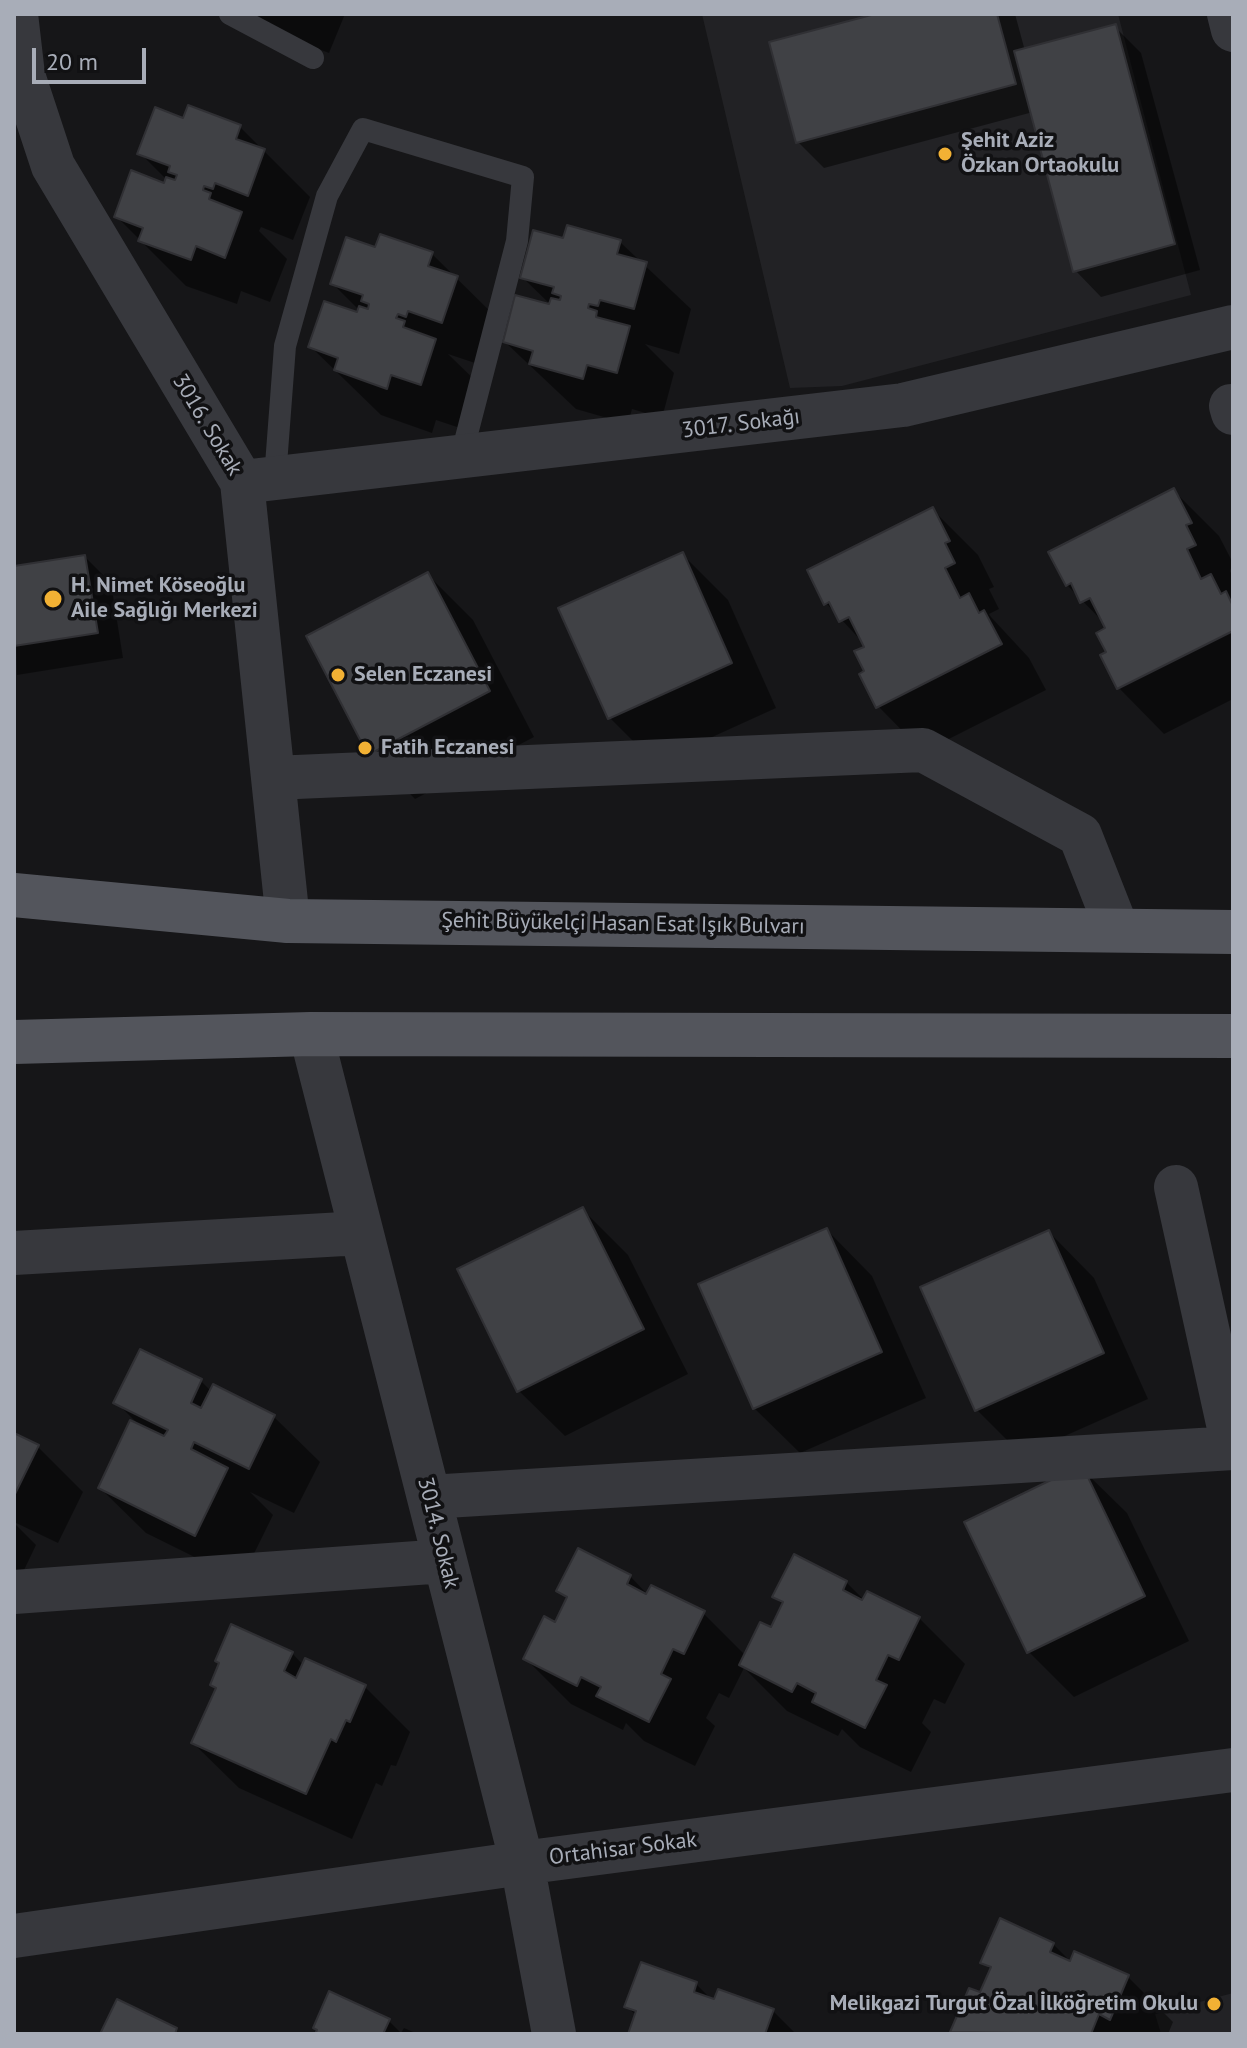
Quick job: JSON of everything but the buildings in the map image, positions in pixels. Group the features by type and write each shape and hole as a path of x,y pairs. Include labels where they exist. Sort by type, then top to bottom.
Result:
{"main road":[{"name":"Şehit Büyükelçi Hasan Esat Işık Bulvarı","path":"14,895 288,921 1233,932"},
{"path":"14,1042 311,1034 1233,1036"}],"street":[{"name":"3016. Sokak","path":"16,14 23,75 53,166 258,480 273,778 288,921"},
{"path":"1229,14 1233,30"},
{"name":"3017. Sokağı","path":"258,480 903,405 1233,327"},
{"path":"273,778 923,750 1080,835 1117,929"},
{"name":"3014. Sokak","path":"311,1034 522,1863 554,2034"},
{"path":"429,1497 1233,1447 1176,1187"},
{"path":"14,1253 361,1233"},
{"path":"14,1592 445,1561"},
{"name":"Ortahisar Sokak","path":"14,1936 522,1863 1233,1770"}],"lane":[{"path":"230,14 313,58"},
{"path":"258,480 285,346 327,196 363,129 523,177 517,241 461,457"}],"shaded area":[{"name":"Şehit Aziz Özkan Ortaokulu","path":"702,14 1118,14 1191,295 842,386 790,388"},
{"name":"Melikgazi Turgut Özal İlköğretim Okulu","path":"1233,1993 1233,2034 1161,2034 1155,2014"}],"place":[{"name":"Şehit Aziz Özkan Ortaokulu","path":"945,154"},
{"name":"H. Nimet Köseoğlu Aile Sağlığı Merkezi","path":"53,599"},
{"name":"Selen Eczanesi","path":"338,675"},
{"name":"Fatih Eczanesi","path":"365,748"},
{"name":"Melikgazi Turgut Özal İlköğretim Okulu","path":"1214,2004"}]}
